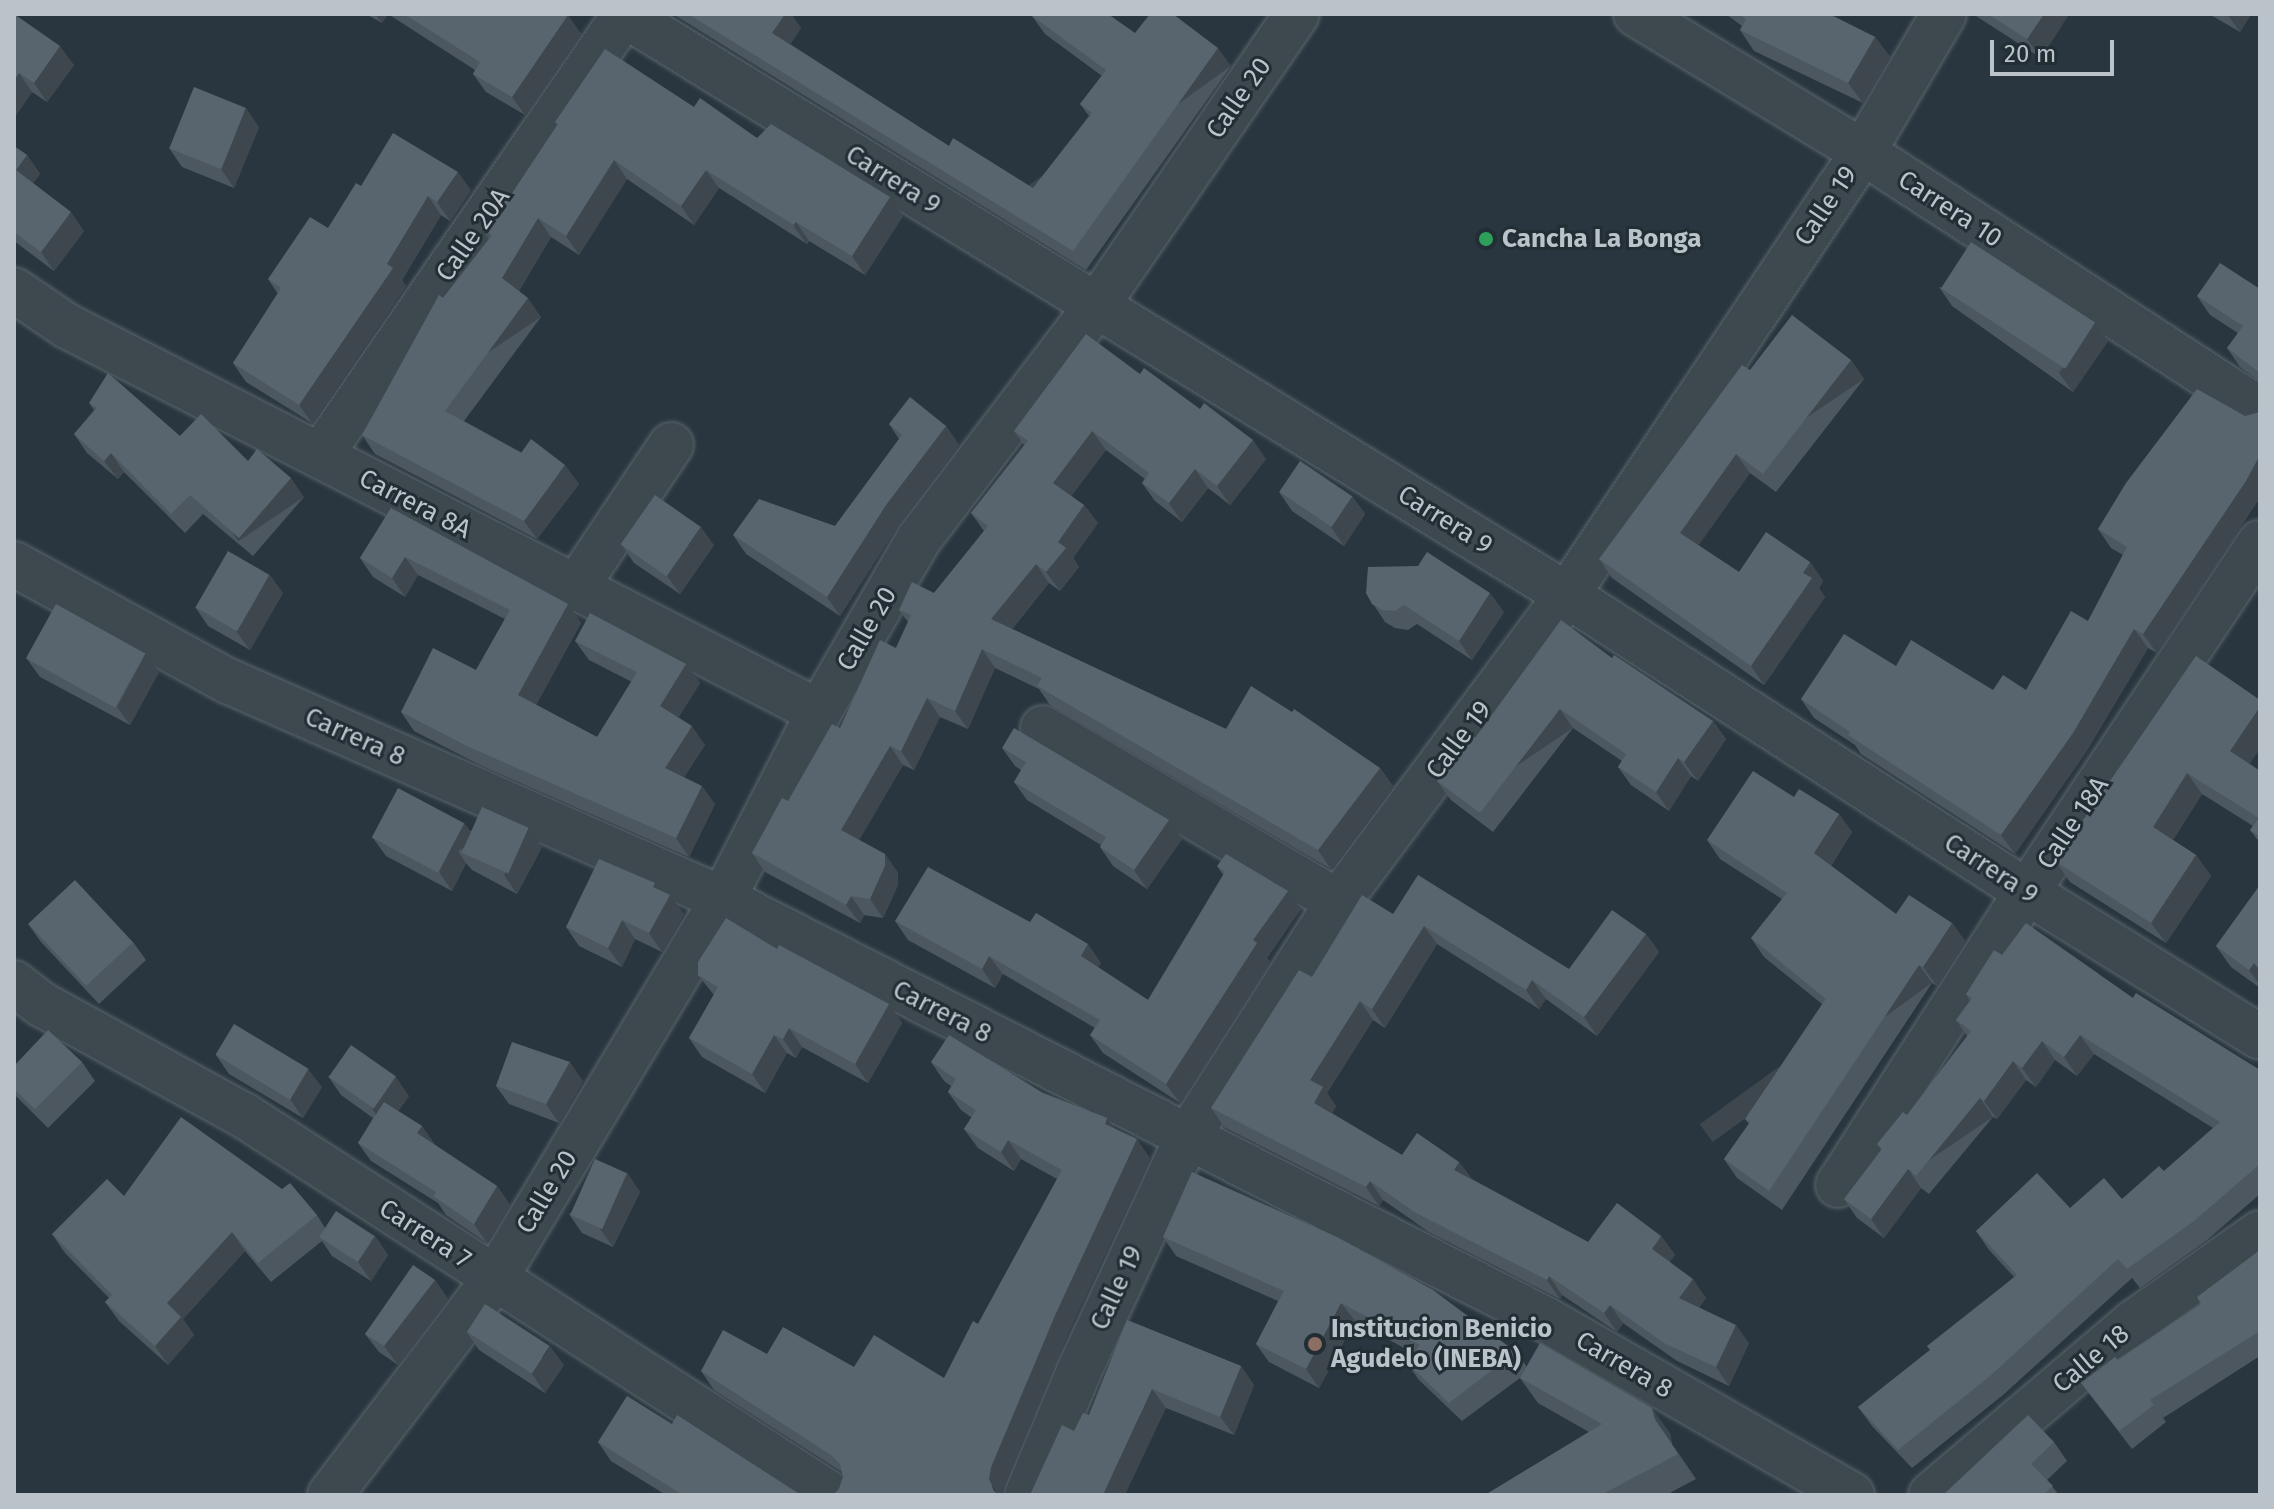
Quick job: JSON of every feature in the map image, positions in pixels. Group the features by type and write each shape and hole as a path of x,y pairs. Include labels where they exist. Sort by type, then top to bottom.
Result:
{"street":[{"name":"Carrera 9","path":"624,14 1567,595 2027,892 2260,1037"},
{"name":"Calle 20A","path":"320,456 624,14"},
{"name":"Calle 20","path":"330,1495 494,1280 723,899 819,712 919,539 1097,305 1297,14"},
{"name":"Carrera 10","path":"1636,14 1863,152 2260,410"},
{"name":"Calle 19","path":"1027,1495 1079,1371 1187,1138 1338,902 1567,595 1863,152 1944,14"},
{"name":"Carrera 8A","path":"14,290 67,326 819,712"},
{"path":"576,587 671,445"},
{"name":"Calle 18A","path":"1838,1185 2027,892 2260,543"},
{"name":"Carrera 8","path":"14,564 228,681 723,899 1543,1318 1852,1495"},
{"path":"1043,728 1338,902"},
{"name":"Carrera 7","path":"14,983 41,1004 245,1116 494,1280 831,1495"},
{"name":"Calle 18","path":"1931,1495 2133,1323 2260,1233"}],"building":[{"path":"14,14 60,46 34,83 19,73 14,80"},
{"path":"404,14 568,15 512,97 473,74 480,62"},
{"path":"688,14 785,14 772,33 949,146 953,138 1033,188 1092,113 1080,104 1106,70 1033,14 1108,14 1135,33 1150,14 1173,14 1218,48 1073,251"},
{"path":"1739,14 1829,14 1875,37 1848,83 1740,30 1746,19"},
{"path":"1988,14 2044,14 2027,39"},
{"path":"605,49 694,107 700,98 757,138 771,124 890,197 852,256 796,222 794,225 706,170 681,206 614,160 566,236 538,218 502,278 528,298 445,411 521,453 531,439 565,465 524,521 362,435 439,295 443,298 492,235 481,228 502,198 507,201 558,124 555,122"},
{"path":"194,87 246,108 221,169 169,148"},
{"path":"393,133 458,172 437,202 428,196 387,264 393,268 299,405 233,363 281,288 268,279 310,217 328,228 356,183 361,186"},
{"path":"14,146 27,155 16,170 71,212 41,252 14,232"},
{"path":"1971,242 2095,323 2065,369 1941,288"},
{"path":"2220,263 2260,289 2260,373 2227,348 2243,326 2197,296"},
{"path":"1792,315 1851,360 1763,474 1736,454 1680,533 1739,572 1766,532 1810,562 1803,573 1812,578 1751,666 1599,559 1742,365 1750,370"},
{"path":"1086,334 1140,374 1144,368 1200,409 1204,403 1253,440 1217,486 1195,469 1169,503 1142,483 1149,473 1092,431 1053,483 1084,505 1058,542 1066,548 1046,572 1036,564 991,619 1226,729 1251,686 1292,712 1294,709 1380,768 1318,850 1037,686 1042,678 982,649 955,711 927,698 901,751 890,746 841,830 885,854 885,866 870,899 851,896 846,905 752,853 782,798 788,801 832,724 840,728 880,640 896,648 911,615 899,610 912,582 934,593 988,526 971,513 1028,441 1014,431"},
{"path":"108,373 180,436 201,414 248,461 257,449 291,478 239,538 190,495 171,514 111,453 104,461 74,434 97,408 89,403"},
{"path":"2197,389 2245,416 2260,412 2260,455 2246,481 2143,634 2134,629 2073,733 2001,835 1848,735 1850,732 1801,699 1844,634 1896,666 1911,640 1993,690 2003,675 2026,690 2071,611 2088,621 2127,547 2098,529 2126,483"},
{"path":"910,397 946,426 886,505 827,597 733,535 759,499 835,526 902,435 889,424"},
{"path":"1300,461 1352,496 1332,527 1279,492"},
{"path":"655,495 701,527 666,576 621,544"},
{"path":"391,508 568,604 518,695 597,737 637,672 575,641 590,613 686,664 660,706 692,726 665,768 702,786 676,838 469,747 401,712 433,648 476,670 510,610 405,557 392,578 360,558"},
{"path":"228,551 270,575 237,631 196,607"},
{"path":"1427,552 1490,593 1459,641 1404,605 1395,611 1382,610 1372,604 1366,593 1368,567 1418,566"},
{"path":"56,604 145,653 115,708 26,658"},
{"path":"1561,620 1612,658 1614,655 1713,721 1684,762 1678,758 1656,792 1618,767 1626,754 1560,709 1480,813 1437,781 1472,735 1475,738"},
{"path":"2196,656 2260,700 2260,707 2230,751 2260,771 2260,837 2250,830 2259,818 2187,773 2153,827 2196,855 2151,923 2055,861"},
{"path":"1014,728 1169,820 1134,870 1100,847 1106,837 1014,782 1026,762 1002,748"},
{"path":"1753,771 1794,797 1799,789 1839,814 1814,853 1896,914 1909,895 1952,923 1923,967 1919,965 1769,1191 1724,1159 1750,1122 1745,1119 1826,999 1751,938 1787,893 1707,840"},
{"path":"398,788 464,823 438,873 372,837"},
{"path":"482,807 529,828 508,873 462,853"},
{"path":"1226,854 1288,891 1253,940 1257,943 1166,1084 1090,1035 1100,1020 989,956 982,969 895,921 928,867 1030,922 1036,913 1088,944 1081,956 1148,1000 1225,872 1217,866"},
{"path":"599,859 655,883 653,887 670,895 649,933 622,920 608,948 566,927"},
{"path":"1418,875 1569,969 1612,910 1646,934 1584,1017 1532,980 1526,990 1424,926 1372,1009 1360,1001 1310,1080 1323,1087 1314,1103 1402,1155 1417,1133 1459,1162 1454,1170 1588,1242 1617,1203 1661,1236 1652,1249 1693,1279 1679,1298 1736,1325 1716,1367 1664,1343 1610,1305 1604,1313 1549,1276 1547,1280 1416,1213 1370,1181 1366,1187 1211,1108 1299,970 1312,977 1362,895 1393,914"},
{"path":"75,880 133,942 86,986 28,924"},
{"path":"2260,885 2260,969 2254,963 2249,970 2216,946"},
{"path":"726,918 777,949 779,945 889,1004 855,1064 789,1028 783,1039 774,1035 752,1074 689,1038 718,987 698,975 698,962"},
{"path":"2026,923 2133,998 2136,993 2260,1070 2260,1164 2194,1221 2127,1269 2118,1259 1990,1376 1898,1450 1858,1407 1930,1350 1927,1346 2017,1275 1976,1231 2037,1173 2070,1208 2104,1178 2122,1199 2159,1166 2164,1171 2220,1122 2080,1035 2064,1057 2042,1041 2022,1068 2013,1061 1984,1101 1980,1098 1916,1176 1908,1169 1871,1219 1844,1199 1882,1149 1877,1144 1903,1112 1907,1115 1971,1031 1956,1020 1972,998 1966,994 1994,950 2002,955"},
{"path":"234,1024 309,1069 290,1100 215,1055"},
{"path":"48,1030 82,1062 35,1109 14,1089 14,1066"},
{"path":"949,1035 1043,1093 1107,1118 1105,1124 1137,1139 1056,1313 991,1467 989,1479 999,1495 833,1495 843,1477 840,1464 831,1455 701,1371 723,1330 767,1354 783,1327 854,1367 874,1335 944,1378 973,1321 978,1324 1062,1170 1008,1140 1001,1152 964,1129 976,1110 948,1092 956,1079 931,1062"},
{"path":"512,1042 570,1062 546,1104 496,1086"},
{"path":"351,1045 396,1077 374,1108 329,1077"},
{"path":"384,1102 422,1126 417,1133 497,1186 474,1224 433,1196 436,1192 358,1143"},
{"path":"181,1117 282,1189 290,1183 317,1215 258,1263 232,1232 167,1303 181,1317 155,1346 105,1302 112,1295 52,1234 107,1179 124,1196"},
{"path":"595,1159 627,1173 602,1229 570,1215"},
{"path":"1192,1172 1337,1237 1433,1290 1516,1352 1449,1403 1406,1362 1420,1345 1341,1303 1306,1369 1256,1344 1284,1291 1163,1237"},
{"path":"336,1211 375,1236 358,1262 319,1237"},
{"path":"2260,1250 2260,1331 2150,1400 2154,1405 2119,1431 2081,1383 2115,1357 2118,1360 2201,1304 2197,1297"},
{"path":"413,1265 435,1280 384,1346 365,1334"},
{"path":"485,1304 550,1346 532,1374 467,1332"},
{"path":"1127,1320 1241,1366 1220,1417 1152,1389 1103,1495 1030,1495 1062,1425 1074,1431 1083,1413 1089,1415"},
{"path":"1540,1343 1652,1408 1655,1419 1678,1454 1601,1495 1485,1495 1602,1424 1520,1378"},
{"path":"627,1396 672,1424 677,1415 801,1495 683,1495 598,1442"},
{"path":"2028,1415 2054,1442 2031,1464 2053,1486 2043,1495 1943,1495"}],"place":[{"name":"Cancha La Bonga","path":"1486,239"},
{"name":"Institucion Benicio Agudelo (INEBA)","path":"1315,1344"}]}
